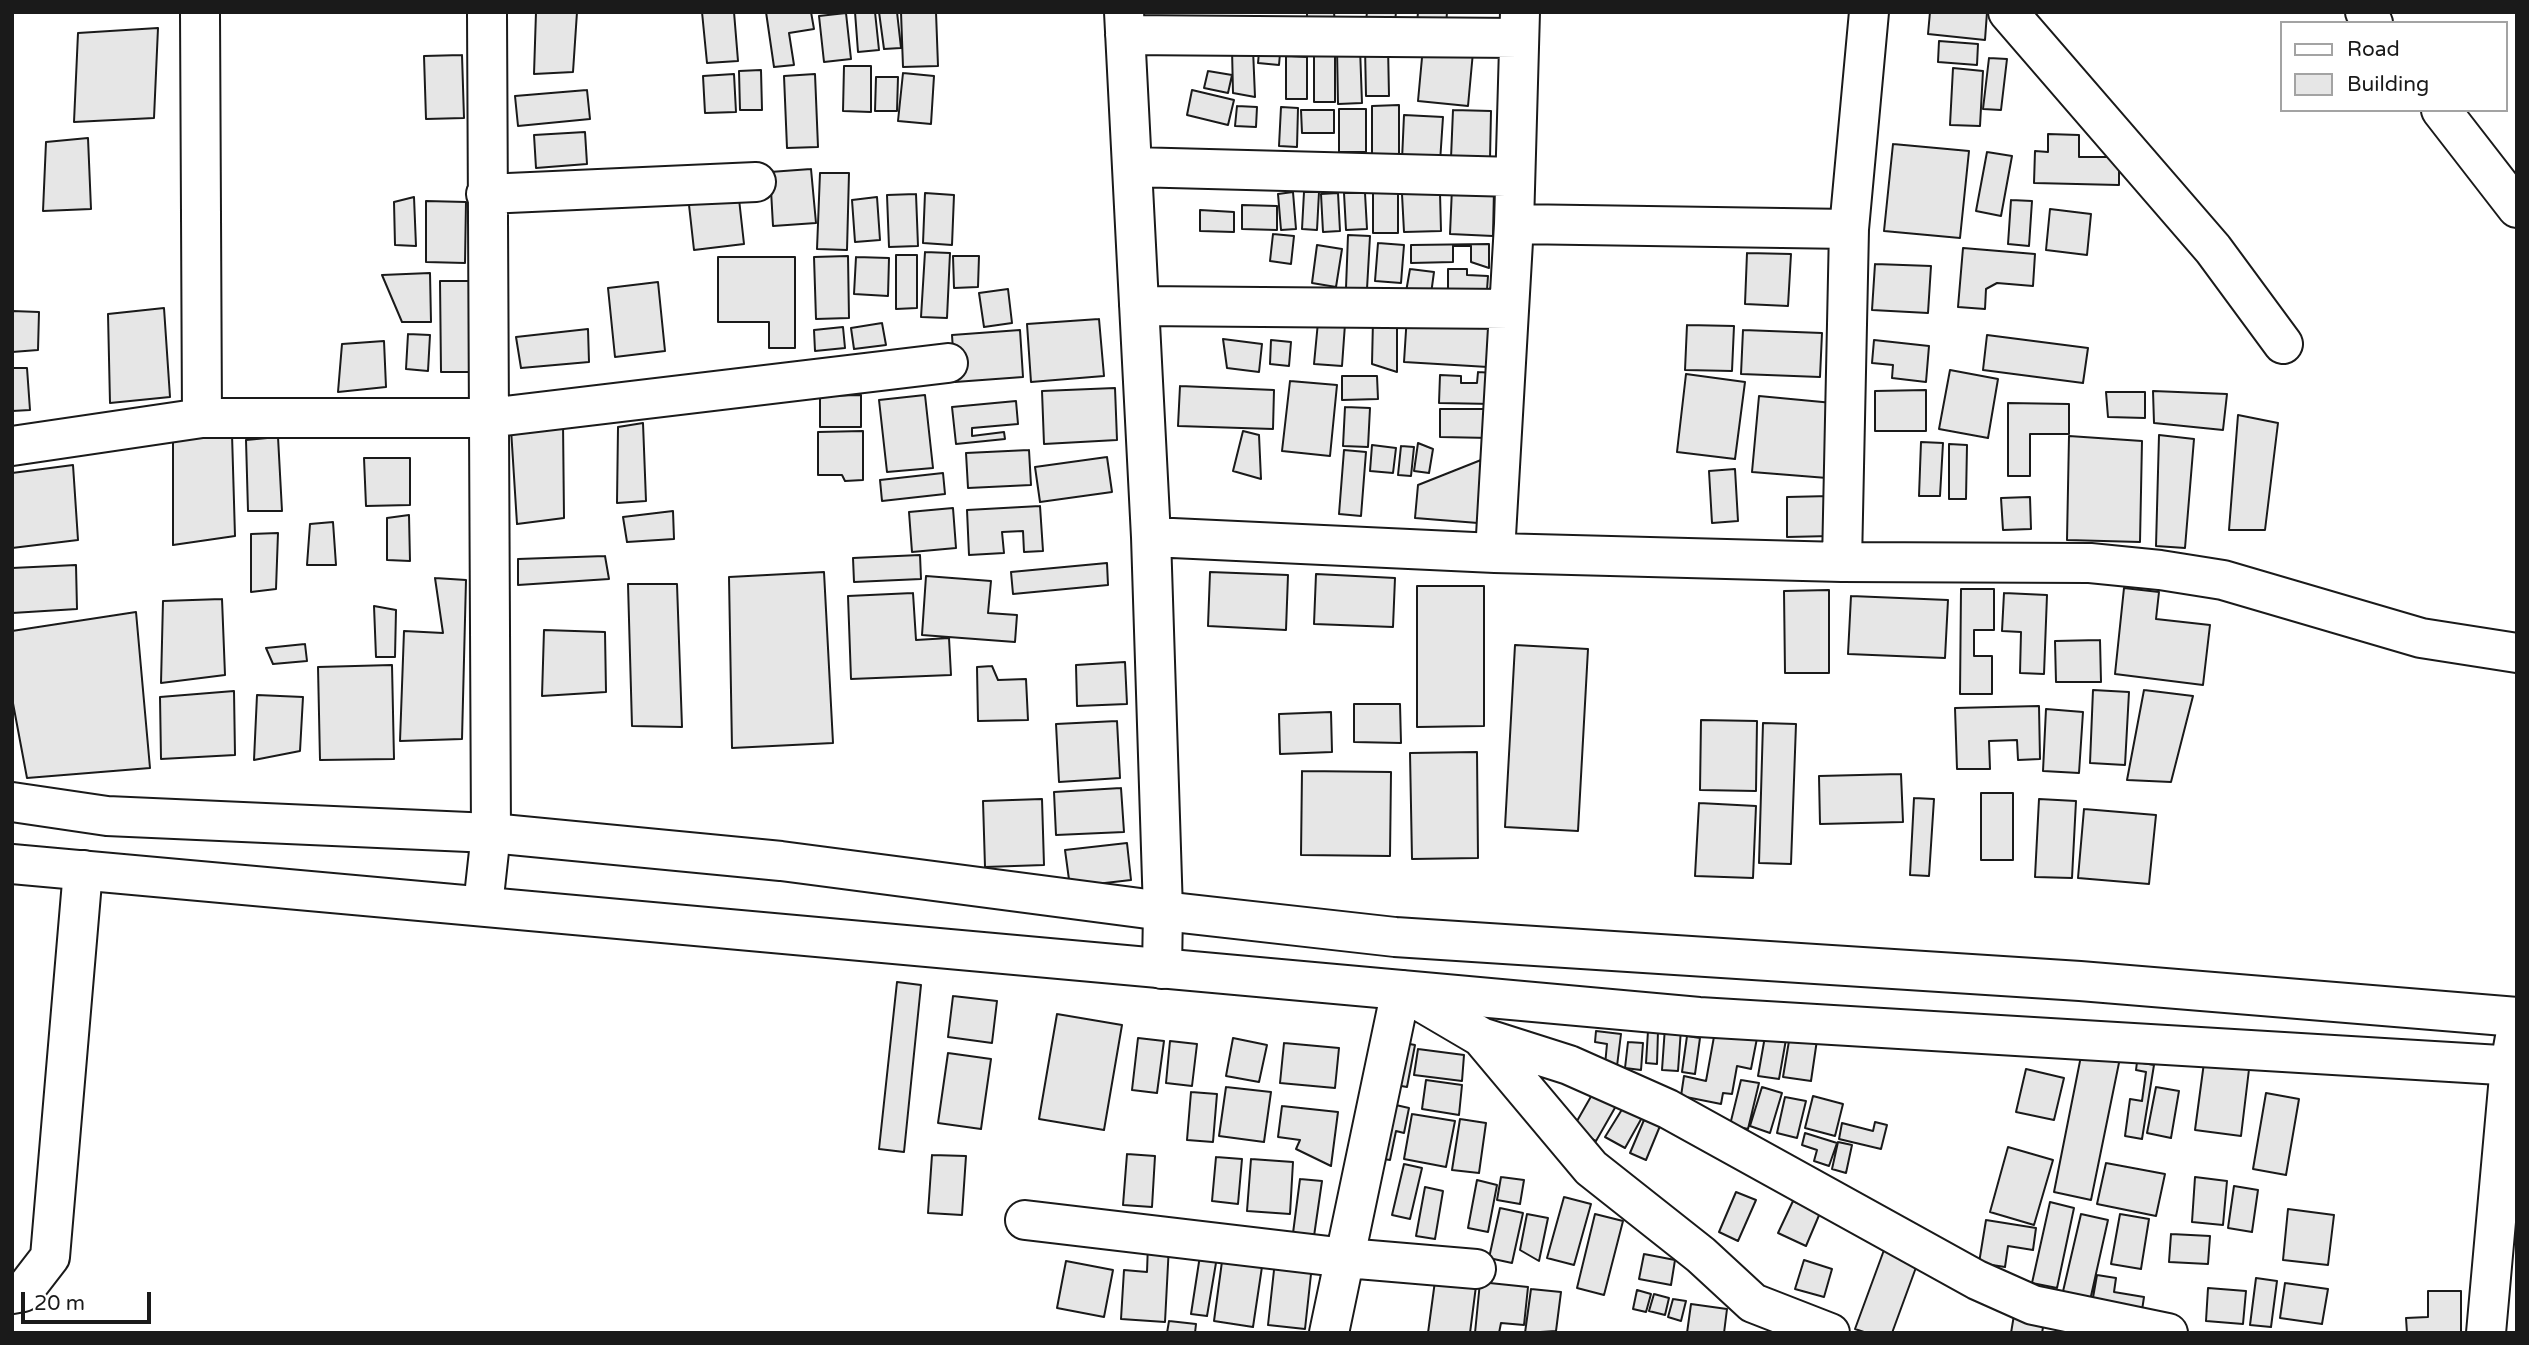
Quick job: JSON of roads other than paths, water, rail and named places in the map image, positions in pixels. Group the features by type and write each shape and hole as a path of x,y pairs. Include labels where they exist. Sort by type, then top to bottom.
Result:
{"street":[{"path":"201,12 202,418"},
{"path":"483,906 491,833 487,12"},
{"path":"1842,562 1849,229 1870,12"},
{"path":"2008,12 2213,249 2283,344"},
{"path":"1163,969 1152,537 1125,24 1520,25 1514,223 1495,553"},
{"path":"2443,112 2517,208"},
{"path":"1132,167 1515,177"},
{"path":"486,194 756,182"},
{"path":"1514,223 1849,229"},
{"path":"1139,306 1509,309"},
{"path":"12,446 202,418 488,418 948,363"},
{"path":"1152,537 1495,553 1842,562 2090,563 2223,580 2421,638 2517,653"},
{"path":"12,802 107,816 491,833 781,861 1163,911 1395,937 2080,981 2517,1017"},
{"path":"12,864 1699,1017 2513,1065"},
{"path":"12,1294 23,1292 50,1257 83,870"},
{"path":"1401,990 1480,1037 1569,1065 1668,1110 1977,1280 2033,1305 2168,1333"},
{"path":"1329,1333 1401,990"},
{"path":"2486,1333 2517,1026"},
{"path":"1480,1037 1591,1168 1701,1255 1751,1318 1830,1333"},
{"path":"1025,1220 1346,1258 1476,1269"}]}
